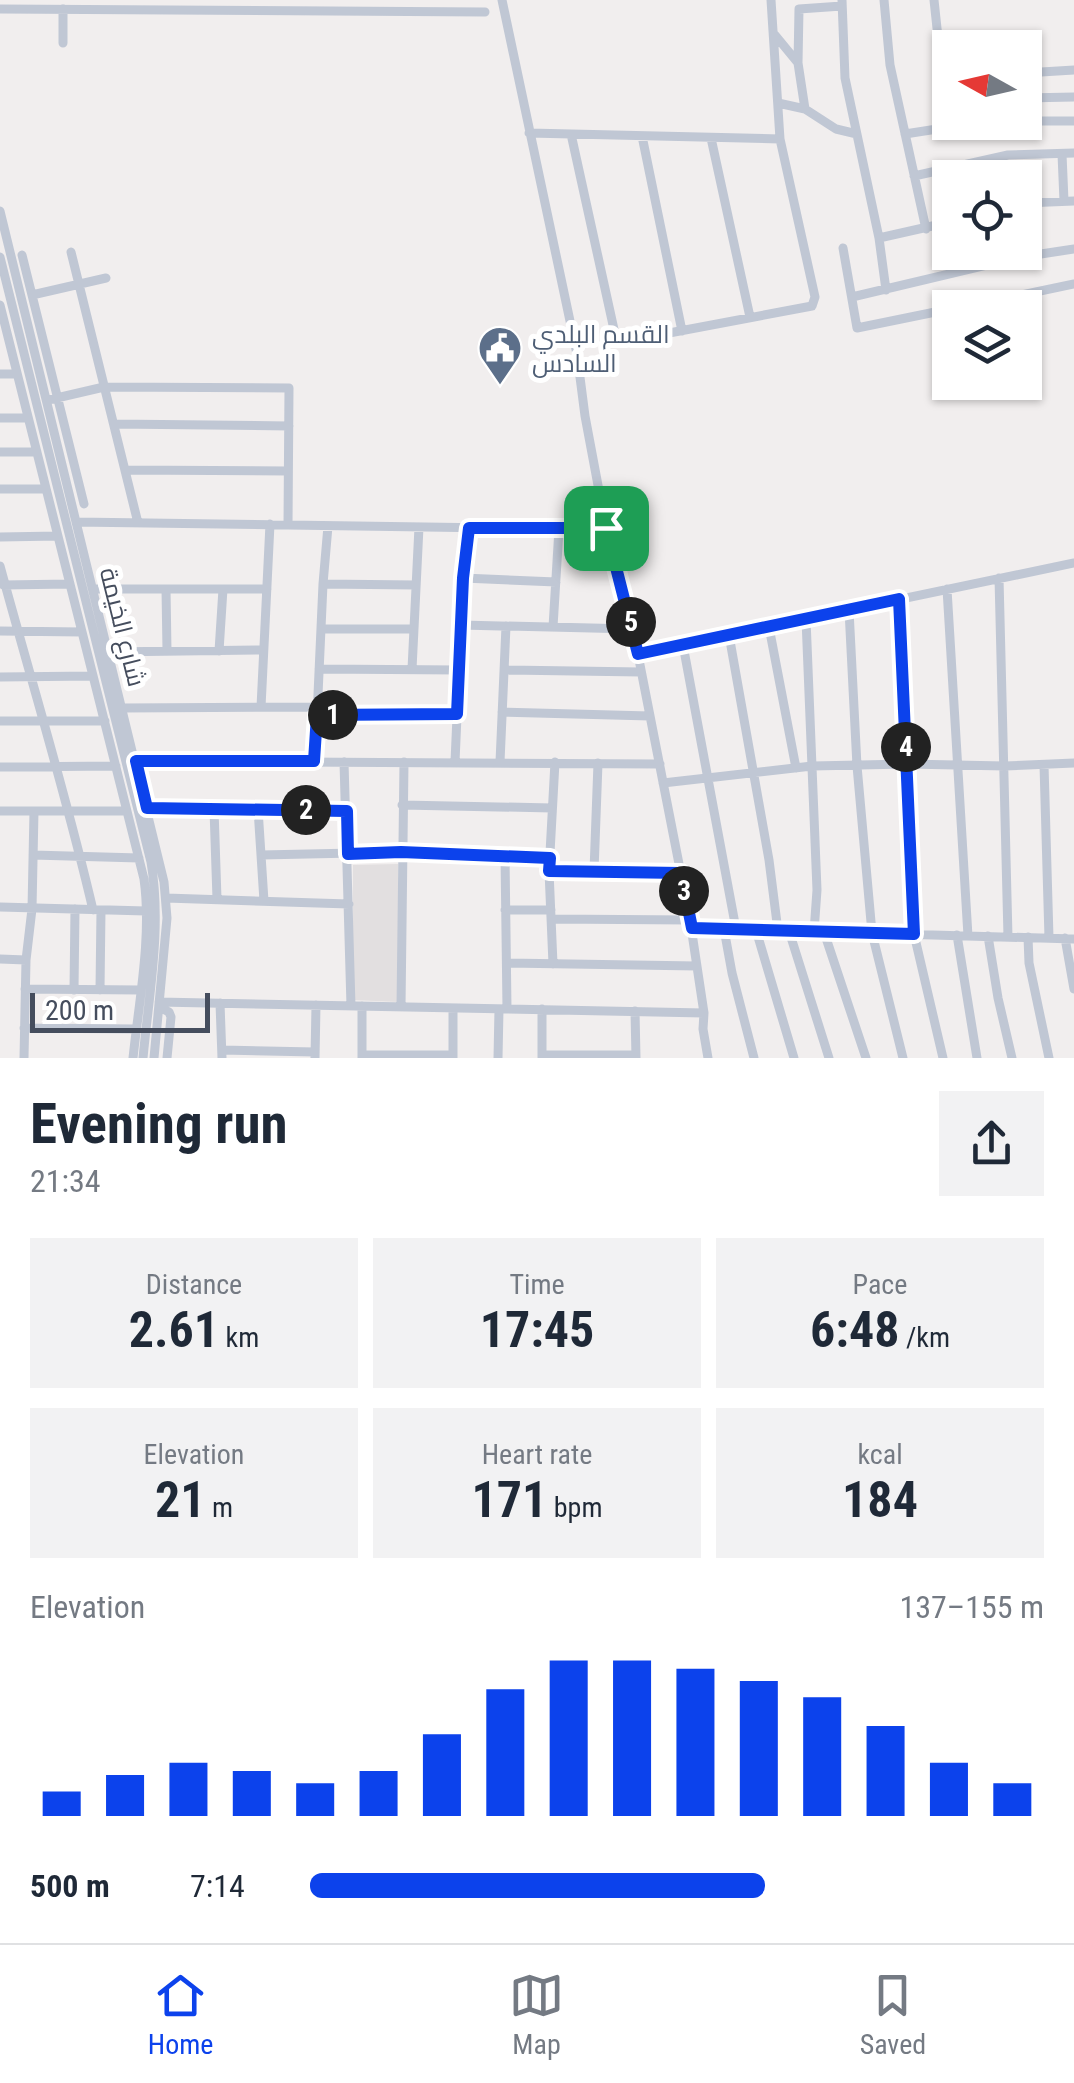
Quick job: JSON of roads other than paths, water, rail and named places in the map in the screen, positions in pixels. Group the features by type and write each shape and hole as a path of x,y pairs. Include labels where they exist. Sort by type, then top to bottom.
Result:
{"street":[{"path":"502,0 577,354 606,528 633,629 660,764 691,924 708,1058"},
{"path":"571,134 615,334 624,341 812,306 815,302 780,139 771,0"},
{"path":"884,0 890,65 926,229"},
{"path":"934,0 939,30"},
{"path":"805,108 798,63 799,8 842,3 845,78 886,290"},
{"path":"0,8 47,4 63,9 237,5 485,12"},
{"path":"63,9 63,43"},
{"path":"773,34 798,63"},
{"path":"1042,72 1074,70"},
{"path":"1042,98 1074,97"},
{"path":"778,103 805,108 836,129 857,134"},
{"path":"1042,121 1074,122"},
{"path":"905,134 932,130"},
{"path":"528,133 780,139"},
{"path":"642,136 682,331"},
{"path":"710,138 750,317"},
{"path":"1042,202 1069,201 1062,154"},
{"path":"914,176 1008,155 1074,154"},
{"name":"شارع الخيمة","path":"0,211 60,519 76,584 92,625 151,862 157,904 148,966 143,1058"},
{"path":"878,238 932,227"},
{"path":"843,248 857,328 932,313"},
{"path":"1042,253 1074,249"},
{"path":"72,252 138,522"},
{"path":"22,254 53,399 84,504"},
{"name":"شارع الخيمة","path":"0,257 53,399 76,522 160,860 167,918 154,1058"},
{"path":"852,297 963,270"},
{"path":"32,294 106,278"},
{"path":"1042,291 1074,284"},
{"path":"0,305 46,489 60,519 58,536 76,584 82,632 144,880 148,966 140,990 134,1058"},
{"path":"0,374 17,374"},
{"path":"53,399 104,387 289,388 288,525"},
{"path":"0,418 28,418"},
{"path":"114,424 288,426"},
{"path":"0,452 37,452"},
{"path":"125,470 288,471"},
{"path":"0,489 46,489"},
{"path":"76,522 606,528"},
{"path":"261,707 270,524"},
{"path":"314,761 328,526"},
{"path":"412,668 419,527"},
{"path":"454,762 469,528"},
{"path":"554,627 559,529"},
{"path":"0,536 58,536"},
{"path":"638,654 1074,563"},
{"path":"0,566 97,910 100,990"},
{"path":"463,578 556,582"},
{"path":"999,578 1008,937"},
{"path":"3,585 76,584"},
{"path":"76,584 92,599 94,592 266,589"},
{"path":"323,584 416,585"},
{"path":"166,589 167,651"},
{"path":"219,651 222,589"},
{"path":"947,589 958,766 962,936 977,1058"},
{"path":"899,599 914,934 943,1058"},
{"path":"849,610 857,766 872,933 903,1058"},
{"path":"806,619 819,932 866,1058"},
{"path":"92,625 99,622 106,640"},
{"path":"460,625 633,629"},
{"path":"500,762 506,626"},
{"path":"769,627 796,768"},
{"path":"321,629 414,629"},
{"path":"0,631 82,632"},
{"path":"729,635 784,931 828,1058"},
{"path":"683,645 736,930"},
{"path":"109,652 264,650"},
{"path":"319,669 459,670"},
{"path":"504,670 642,672"},
{"path":"0,676 93,676"},
{"path":"122,708 261,707 457,714"},
{"path":"502,712 650,716"},
{"path":"0,721 105,721"},
{"path":"136,761 660,764"},
{"path":"344,762 348,904 362,1057 453,1056 453,1008"},
{"path":"401,1006 404,762"},
{"path":"552,964 549,871 554,762"},
{"path":"594,872 598,763"},
{"path":"663,783 812,766 1074,763"},
{"path":"1044,765 1048,938"},
{"path":"0,767 116,766"},
{"path":"402,805 552,808"},
{"path":"147,808 347,811"},
{"path":"214,808 217,899"},
{"path":"258,809 264,901"},
{"path":"0,811 127,811"},
{"path":"24,1058 34,811"},
{"path":"261,855 401,852 550,858"},
{"path":"33,855 139,858"},
{"path":"498,1058 506,963 505,856"},
{"path":"549,871 681,873"},
{"path":"166,898 348,904"},
{"path":"0,907 146,911"},
{"path":"74,990 76,910"},
{"path":"505,910 736,930 1070,938 1074,989"},
{"path":"724,929 754,1058"},
{"path":"756,930 794,1058"},
{"path":"988,936 1012,1058"},
{"path":"1028,937 1029,963 1050,1058"},
{"path":"0,959 26,960"},
{"path":"506,963 697,966"},
{"path":"25,989 140,990"},
{"path":"220,1003 222,1054 315,1055 316,1005"},
{"path":"159,1004 704,1014"},
{"path":"159,1004 171,1017 167,1058"},
{"path":"542,1010 542,1056 636,1057 635,1011"},
{"path":"147,1018 151,1027 157,1025"},
{"path":"24,1028 136,1029"}],"place":[{"name":"القسم البلدي السادس","path":"500,386"}]}
